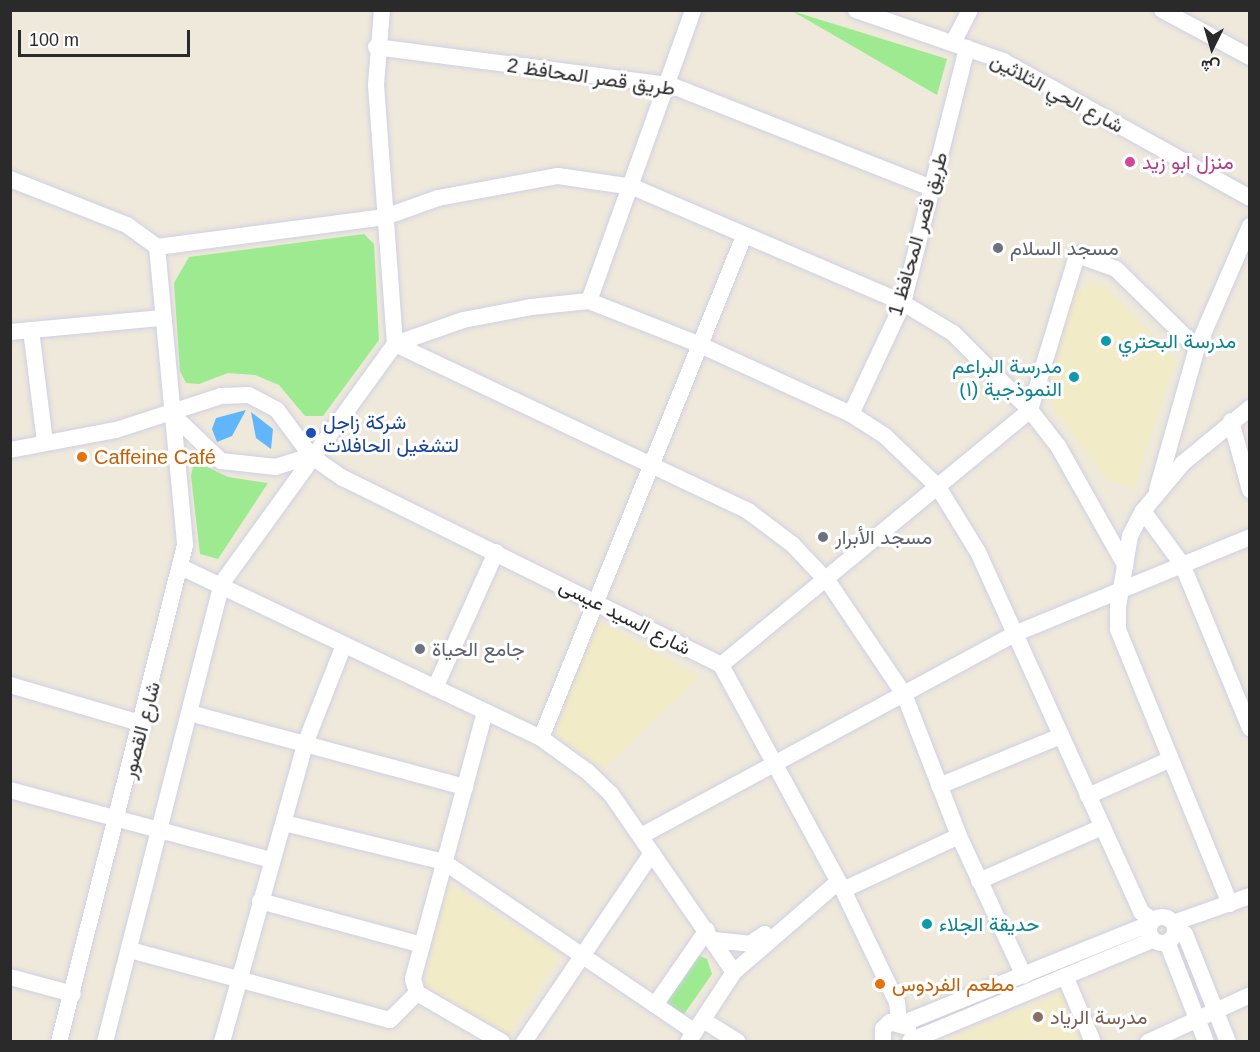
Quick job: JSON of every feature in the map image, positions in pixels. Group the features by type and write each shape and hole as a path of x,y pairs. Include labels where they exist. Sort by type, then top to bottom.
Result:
{"street":[{"path":"382,10 376,47 395,344"},
{"path":"589,301 670,85 693,10"},
{"name":"شارع الحي الثلاثين","path":"856,10 1003,61 1250,198"},
{"name":"طريق قصر المحافظ 1","path":"851,414 903,303 932,188 960,46 970,10"},
{"path":"1162,10 1250,57"},
{"name":"طريق قصر المحافظ 2","path":"376,47 670,85 932,188"},
{"path":"10,179 127,225 157,247 386,217 438,198 558,176 633,187 903,303 953,333 1030,410 1076,474 1125,565"},
{"path":"1155,496 1197,348 1250,226"},
{"path":"541,738 594,601 744,236"},
{"name":"شارع القصور","path":"59,1041 183,568 157,247"},
{"path":"1197,348 1116,269 1077,255 1030,410 721,665 840,886 897,1002 910,1041 1065,976 1162,930 1185,934 1228,1041"},
{"path":"105,1041 222,583 311,456 395,344 463,320 589,301 698,344 851,414 885,436 938,487 978,552 1141,912 1162,930 1206,1041"},
{"path":"10,332 162,318"},
{"path":"31,330 45,442"},
{"path":"395,344 748,511 792,544 824,578 903,694 959,837 1024,976"},
{"name":"شارع السيد عيسى","path":"10,450 172,414 221,396 249,395 277,410 311,456 342,478 721,665"},
{"path":"1230,904 1169,760 1118,629 1130,536 1143,511 1155,496 1231,421 1250,408"},
{"path":"172,414 220,461 276,467 311,456"},
{"path":"1231,421 1250,490"},
{"path":"1143,511 1182,564 1250,728"},
{"path":"641,836 1014,634 1122,586 1250,537"},
{"path":"435,688 496,552"},
{"path":"183,568 222,583 344,645 541,738 611,794 711,935 734,972"},
{"path":"222,1041 305,744 344,645"},
{"path":"10,685 143,724"},
{"path":"485,712 413,979 417,993 502,1041"},
{"path":"190,713 465,787"},
{"path":"939,786 1061,736"},
{"path":"1088,796 1169,760"},
{"path":"10,790 160,827 271,860"},
{"path":"284,823 444,862 696,1031 738,1041"},
{"path":"979,881 1102,827"},
{"path":"711,935 750,944 840,886 959,837"},
{"path":"545,1041 528,1037 652,853"},
{"path":"878,1039 886,1025 902,1022 1024,976 1162,930 1250,896"},
{"path":"260,901 422,945"},
{"path":"696,1031 734,972 786,921"},
{"path":"655,1005 711,935"},
{"path":"130,950 238,983 390,1020 417,993"},
{"path":"1065,976 1093,1041"},
{"path":"10,977 73,994"},
{"path":"1148,1041 1250,995"}],"shaded area":[{"path":"1089,284 1104,285 1176,359 1134,488 1108,481 1052,407 1048,390 1074,294"},
{"path":"592,617 700,677 604,768 556,735"},
{"path":"448,883 560,956 509,1034 424,986"},
{"name":"مدرسة الرياد","path":"1065,993 1084,1042 938,1042"}],"green space":[{"path":"792,11 947,59 937,95"},
{"path":"364,234 374,244 379,340 323,416 305,416 279,385 255,375 228,373 199,384 186,383 180,371 174,283 189,257"},
{"path":"201,464 228,477 268,483 218,559 200,554 191,476 193,466"},
{"path":"695,954 707,959 712,974 682,1017 659,1002"}],"water":[{"path":"246,410 232,436 217,442 212,429 216,418"},
{"path":"251,412 273,429 271,449 256,438"}],"place":[{"name":"منزل ابو زيد","path":"1130,162"},
{"name":"مسجد السلام","path":"998,248"},
{"name":"مدرسة البحتري","path":"1106,341"},
{"name":"مدرسة البراعم النموذجية (١)","path":"1074,377"},
{"name":"شركة زاجل لتشغيل الحافلات","path":"311,433"},
{"name":"Caffeine Café","path":"82,457"},
{"name":"مسجد الأبرار","path":"823,537"},
{"name":"جامع الحياة","path":"420,649"},
{"name":"حديقة الجلاء","path":"927,924"},
{"name":"مطعم الفردوس","path":"880,984"},
{"name":"مدرسة الرياد","path":"1038,1017"}]}
